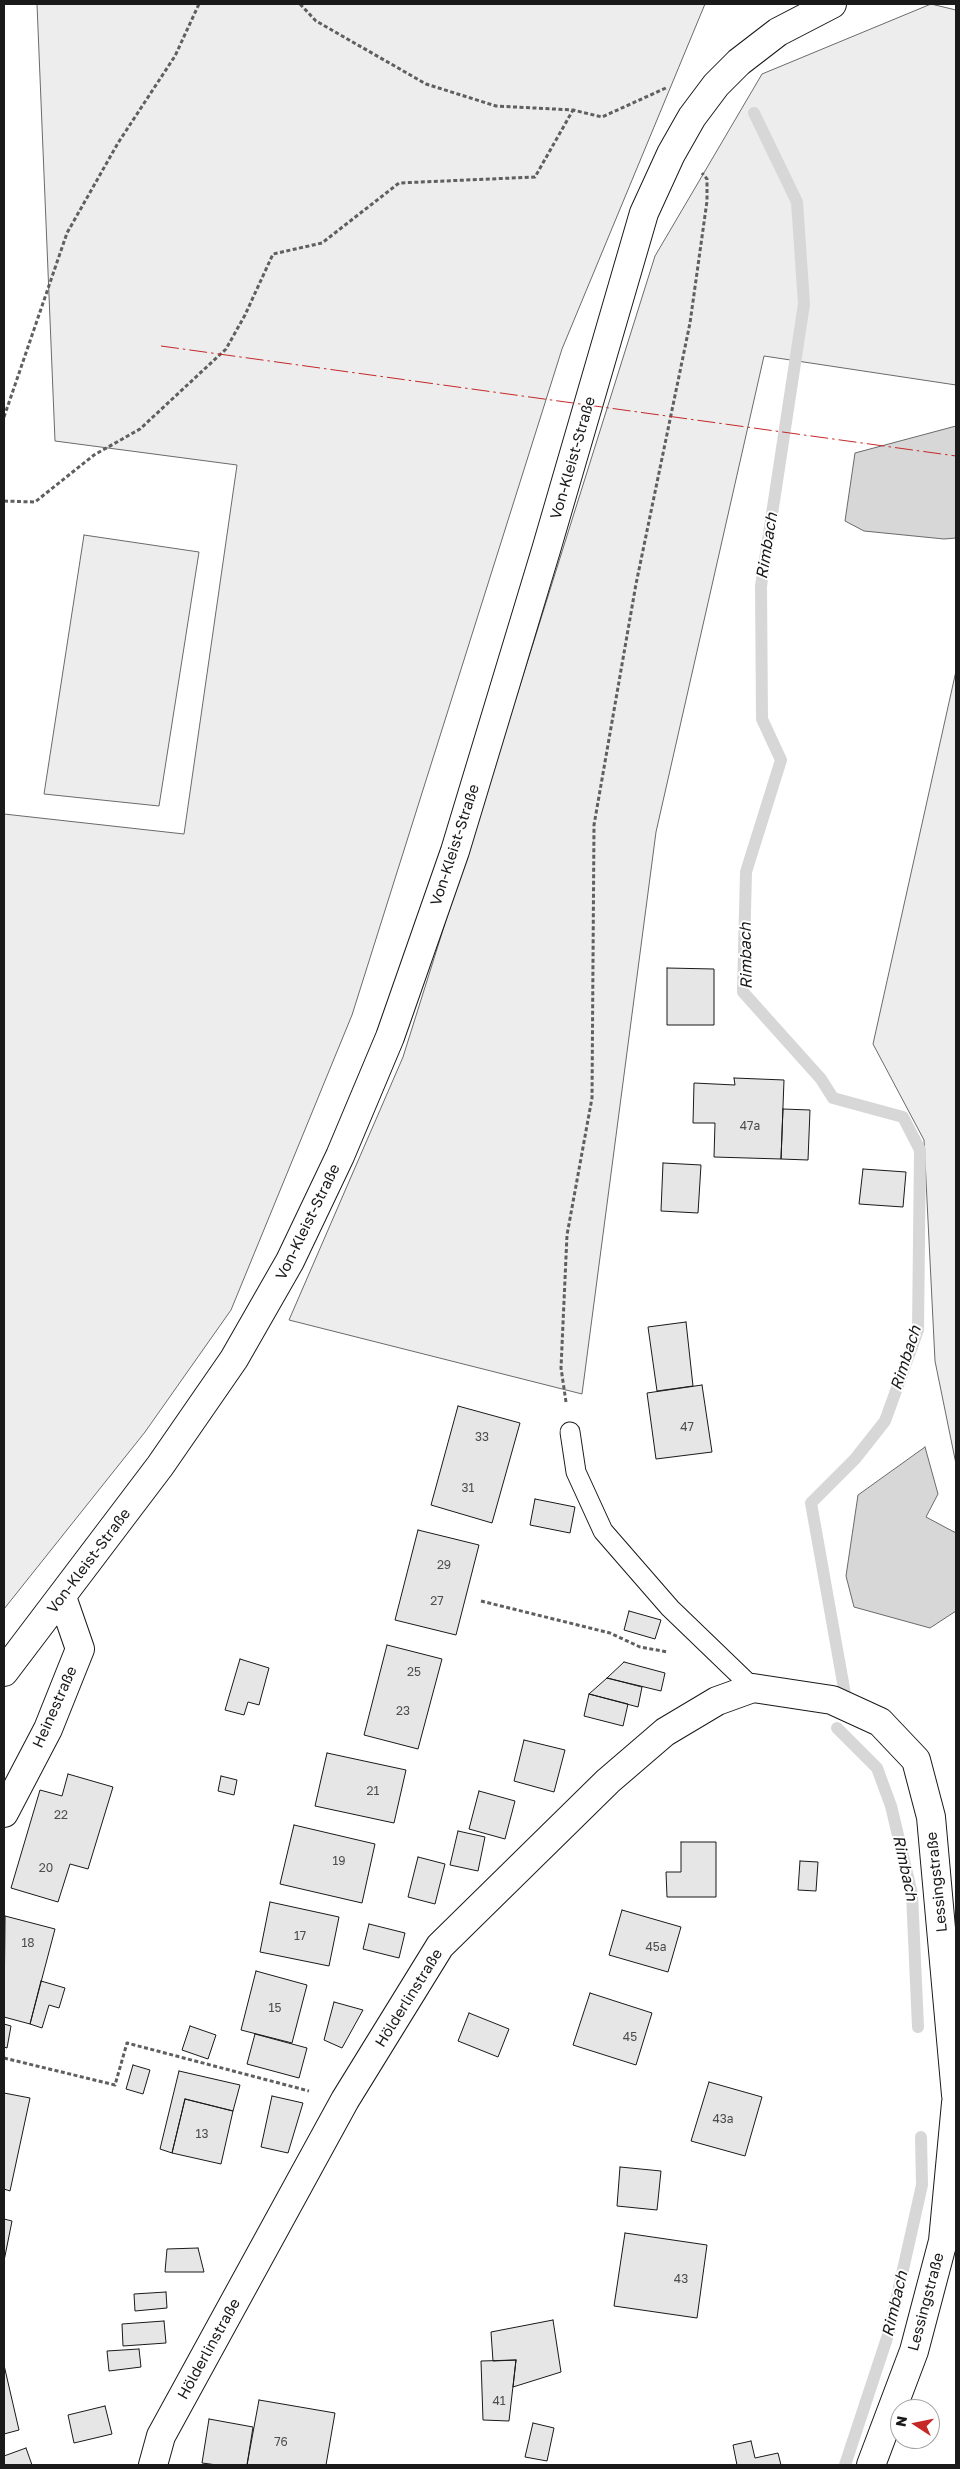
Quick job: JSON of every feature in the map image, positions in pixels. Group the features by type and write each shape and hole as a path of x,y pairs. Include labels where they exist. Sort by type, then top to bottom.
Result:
{"street":[{"name":"Von-Kleist-Straße","path":"4,1672 160,1466 234,1359 290,1261 340,1156 390,1037 455,851 644,213 674,150 716,85 739,62 778,32 832,4"},
{"name":"Heinestraße","path":"4,1813 48,1729 80,1648 62,1597"},
{"name":"Hölderlinstraße","path":"153,2465 161,2436 345,2100 440,1946 608,1781 666,1732 717,1701 753,1688 832,1700 880,1722 916,1760"},
{"name":"Lessingstraße","path":"916,1760 931,1817 956,2095"},
{"name":"Lessingstraße","path":"871,2465 914,2350 942,2241 956,2103"}],"lane":[{"path":"570,1432 576,1472 603,1531 670,1608 753,1688"}],"path":[{"path":"4,417 67,233 118,143 175,56 199,4"},
{"path":"300,4 316,21 426,84 496,106 573,110 602,117 679,83 703,103"},
{"path":"4,501 35,502 94,455 140,429 226,349 245,315 273,254 322,243 399,183 535,177 573,110"},
{"path":"570,1432 561,1368 567,1235 592,1098 594,825 636,584 690,323 706,201 707,179 674,150"},
{"path":"481,1601 610,1633 640,1646 725,1663"},
{"path":"4,2058 115,2085 127,2042 345,2100"}],"shaded area":[{"path":"37,4 705,4 562,349 352,1015 231,1310 145,1432 4,1609 4,814 184,834 237,465 55,441"},
{"path":"931,4 956,10 956,385 764,356 656,832 582,1394 289,1320 403,1057 655,256 762,74"},
{"path":"956,426 956,538 944,539 864,531 845,521 855,453"},
{"path":"84,535 199,552 159,806 44,794"},
{"path":"956,671 956,1464 935,1361 924,1140 873,1044"},
{"path":"925,1447 938,1494 926,1517 956,1533 956,1611 930,1628 854,1607 846,1576 858,1495"}],"building":[{"path":"667,968 714,969 714,1025 667,1025"},
{"path":"734,1078 784,1080 781,1159 714,1157 715,1123 693,1123 694,1083 735,1085"},
{"path":"783,1109 810,1110 808,1160 781,1159"},
{"path":"663,1163 701,1165 698,1213 661,1211"},
{"path":"863,1169 906,1172 903,1207 859,1204"},
{"path":"686,1322 693,1386 657,1391 648,1327"},
{"path":"702,1385 712,1452 656,1459 647,1393"},
{"path":"458,1406 520,1423 492,1523 431,1505"},
{"path":"535,1499 575,1507 570,1533 530,1525"},
{"path":"418,1530 479,1545 456,1635 395,1620"},
{"path":"629,1611 661,1620 655,1639 624,1630"},
{"path":"387,1645 442,1659 418,1749 364,1735"},
{"path":"240,1659 269,1668 259,1705 248,1702 244,1715 225,1710"},
{"path":"624,1662 665,1673 661,1691 607,1678"},
{"path":"607,1678 642,1687 638,1707 589,1694"},
{"path":"589,1694 628,1704 623,1726 584,1716"},
{"path":"524,1740 565,1750 554,1792 514,1781"},
{"path":"327,1753 406,1770 394,1823 315,1806"},
{"path":"68,1774 113,1787 88,1869 70,1864 58,1902 11,1888 40,1790 62,1796"},
{"path":"221,1776 237,1780 234,1795 218,1791"},
{"path":"479,1791 515,1801 505,1839 469,1829"},
{"path":"294,1825 375,1844 362,1903 280,1884"},
{"path":"458,1831 485,1837 478,1871 450,1865"},
{"path":"681,1842 716,1842 716,1897 667,1897 666,1872 681,1872"},
{"path":"418,1857 445,1864 435,1904 408,1897"},
{"path":"800,1861 818,1862 816,1891 798,1890"},
{"path":"270,1902 339,1917 329,1966 260,1952"},
{"path":"622,1910 681,1927 668,1972 609,1955"},
{"path":"5,1916 55,1929 30,2024 4,2017"},
{"path":"369,1924 405,1933 399,1958 363,1949"},
{"path":"256,1971 307,1985 292,2043 241,2030"},
{"path":"41,1981 65,1988 59,2008 49,2005 42,2028 30,2024"},
{"path":"590,1993 652,2013 636,2065 573,2045"},
{"path":"334,2002 363,2010 342,2048 324,2040"},
{"path":"469,2013 509,2029 498,2057 458,2041"},
{"path":"4,2024 11,2026 7,2048 4,2047"},
{"path":"190,2026 216,2035 208,2059 182,2050"},
{"path":"255,2034 307,2048 299,2078 247,2064"},
{"path":"133,2065 150,2070 143,2094 126,2089"},
{"path":"179,2071 240,2085 233,2111 185,2099 172,2153 160,2149"},
{"path":"709,2082 762,2097 745,2156 691,2141"},
{"path":"4,2093 30,2098 10,2191 4,2189"},
{"path":"272,2096 303,2103 288,2153 261,2147"},
{"path":"185,2099 233,2111 221,2164 172,2153"},
{"path":"620,2167 661,2171 657,2210 617,2206"},
{"path":"4,2219 12,2221 4,2261"},
{"path":"625,2233 707,2245 697,2318 614,2306"},
{"path":"198,2248 204,2272 165,2272 167,2249"},
{"path":"166,2292 167,2308 135,2311 134,2294"},
{"path":"553,2320 561,2372 513,2387 516,2360 493,2361 491,2332"},
{"path":"164,2321 166,2343 123,2346 122,2324"},
{"path":"139,2349 141,2367 109,2371 107,2351"},
{"path":"516,2360 509,2421 483,2420 481,2361"},
{"path":"4,2365 19,2430 4,2434"},
{"path":"259,2400 335,2413 326,2465 247,2465"},
{"path":"105,2406 112,2434 74,2443 68,2415"},
{"path":"209,2419 253,2427 247,2465 202,2463"},
{"path":"533,2423 554,2428 547,2461 525,2457"},
{"path":"751,2441 755,2458 778,2453 781,2465 737,2465 733,2445"},
{"path":"26,2448 32,2465 4,2465 4,2456"}],"waterway":[{"name":"Rimbach","path":"754,113 797,202 804,304 761,586 762,719 781,760 746,872 743,992 821,1079 833,1098 903,1117 920,1150 918,1330 885,1421 855,1459 811,1503 845,1694"},
{"name":"Rimbach","path":"837,1728 877,1768 891,1806 912,1894 918,2027"},
{"name":"Rimbach","path":"845,2465 889,2332 922,2185 921,2137"}],"power":[{"path":"161,346 956,456"}]}
